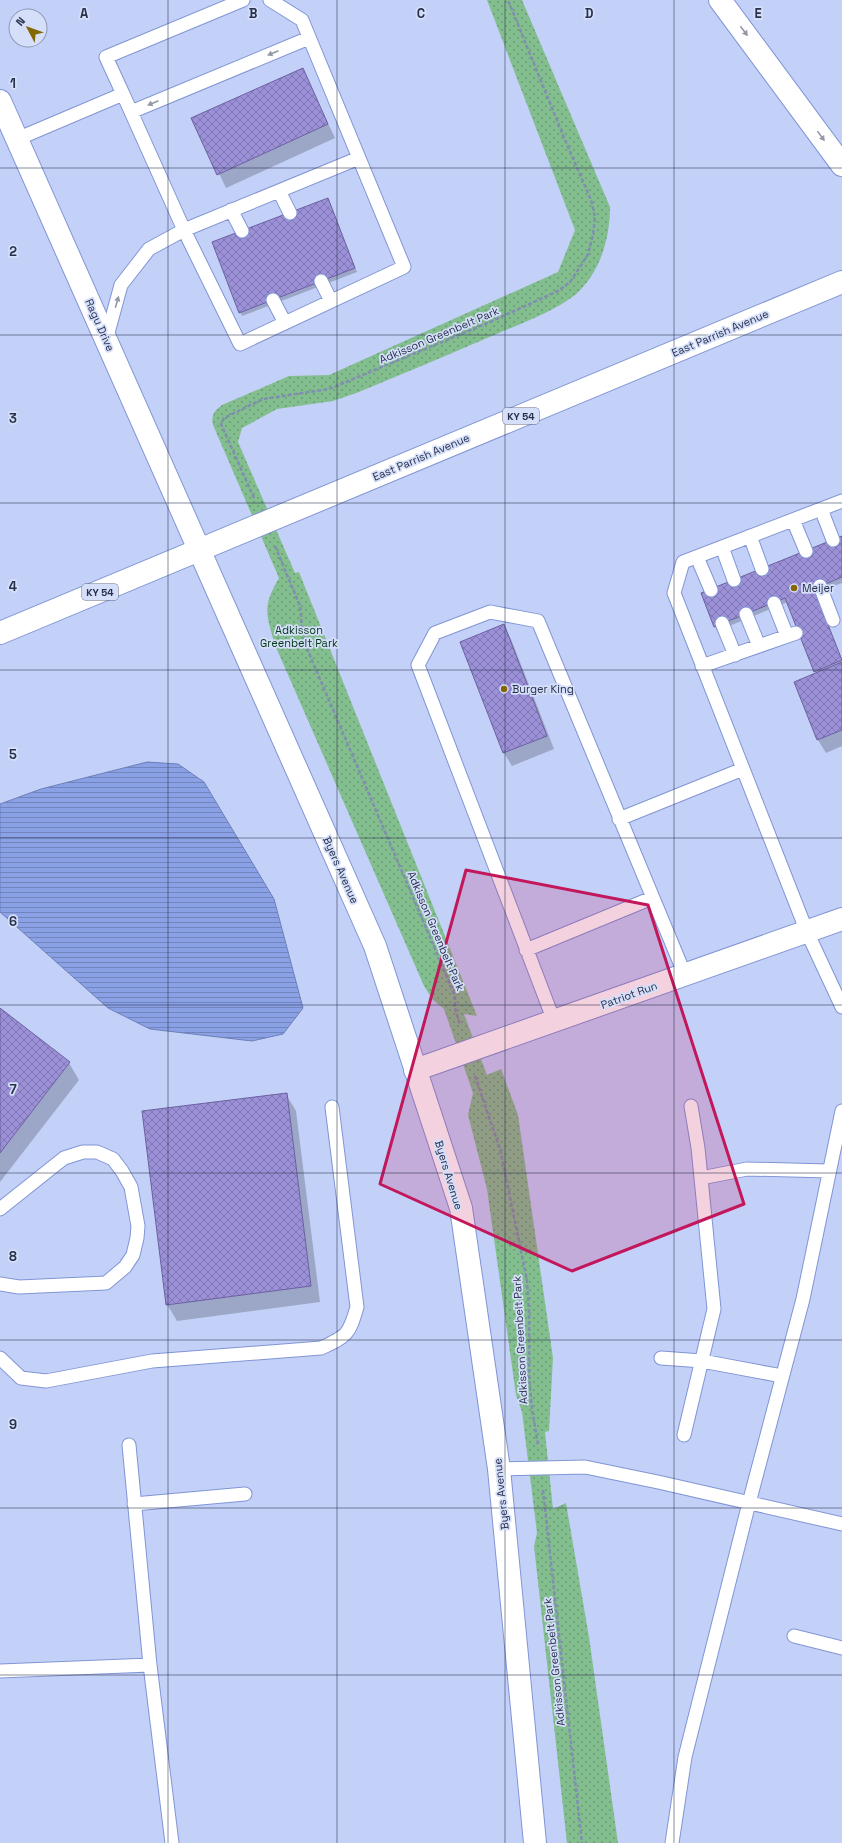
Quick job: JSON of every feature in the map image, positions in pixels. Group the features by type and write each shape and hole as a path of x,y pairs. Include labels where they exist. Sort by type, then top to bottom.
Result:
{"main road":[{"path":"720,0 842,165"},
{"name":"Ragu Drive","path":"0,101 200,550"},
{"name":"East Parrish Avenue","path":"0,633 842,282"},
{"name":"Byers Avenue","path":"200,550 374,946 461,1208 499,1469 535,1843"},
{"name":"Patriot Run","path":"415,1070 842,919"}],"lane":[{"path":"243,0 106,57 184,230 240,344 404,267 302,20 270,0"},
{"path":"131,112 309,38"},
{"path":"17,139 123,94"},
{"path":"106,340 121,285 149,249 184,230 359,158"},
{"path":"279,191 290,213"},
{"path":"231,210 242,231"},
{"path":"322,281 330,301"},
{"path":"273,300 285,323"},
{"path":"842,501 683,562 674,593 806,932 842,1007"},
{"path":"821,509 833,540"},
{"path":"793,520 806,551"},
{"path":"750,536 762,569"},
{"path":"722,547 734,580"},
{"path":"697,557 710,590"},
{"path":"820,586 833,620"},
{"path":"702,666 791,635 774,603"},
{"path":"554,1021 418,665 435,633 490,612 538,621 685,975"},
{"path":"746,614 759,646"},
{"path":"722,623 735,655"},
{"path":"619,819 743,769"},
{"path":"526,950 652,898"},
{"path":"684,1435 714,1309 701,1178 691,1106"},
{"path":"0,1358 21,1378 46,1381 152,1361 322,1348 340,1339 351,1328 357,1307 332,1107"},
{"path":"672,1843 685,1757 749,1503 803,1299 828,1171 842,1111"},
{"path":"0,1209 64,1158 82,1152 97,1152 113,1159 131,1187 138,1226 138,1238 132,1255 125,1267 106,1283 19,1287 0,1284"},
{"path":"701,1178 747,1169 828,1171"},
{"path":"661,1358 702,1361 782,1376"},
{"path":"129,1445 150,1665 172,1843"},
{"path":"499,1469 585,1467 842,1524"},
{"path":"134,1504 245,1494"},
{"path":"794,1636 842,1648"},
{"path":"0,1671 150,1665"}],"path":[{"name":"Adkisson Greenbelt Park","path":"508,0 564,140 591,200 595,217 593,235 588,254 570,282 558,291 490,322 329,389 263,399 224,418 221,424 265,522 300,606 302,629 308,651 455,996 455,1008 500,1149 527,1280 529,1312 529,1375 532,1409 542,1469 582,1843"}],"highlighted area":[{"path":"466,870 648,905 744,1204 572,1271 380,1184"}],"green space":[{"name":"Adkisson Greenbelt Park","path":"487,0 522,0 610,207 610,219 606,243 597,266 584,286 575,295 558,306 528,321 359,392 333,401 277,409 242,428 238,442 295,573 299,572 477,1016 464,1014 487,1075 501,1069 518,1115 553,1358 549,1431 545,1432 553,1509 566,1503 589,1637 618,1843 567,1843 534,1546 537,1533 522,1412 516,1395 487,1189 468,1115 473,1093 444,1009 432,999 424,986 275,645 269,625 267,610 270,596 279,578 212,422 214,414 222,405 289,376 329,375 558,272 575,230"}],"water":[{"path":"147,762 178,764 204,782 274,899 303,1008 283,1034 252,1041 150,1029 108,1008 0,912 0,804 41,789"}],"building":[{"path":"303,68 328,124 217,175 191,118"},
{"path":"328,198 355,268 239,313 212,242"},
{"path":"842,536 842,577 814,589 842,660 814,672 785,598 714,627 701,593"},
{"name":"Burger King","path":"504,624 547,736 503,753 460,642"},
{"path":"842,662 842,730 817,740 794,682"},
{"path":"0,1008 70,1062 0,1153"},
{"path":"287,1093 311,1286 166,1305 142,1111"}],"place":[{"name":"Meijer","path":"794,588"},
{"name":"Burger King","path":"504,689"}]}
